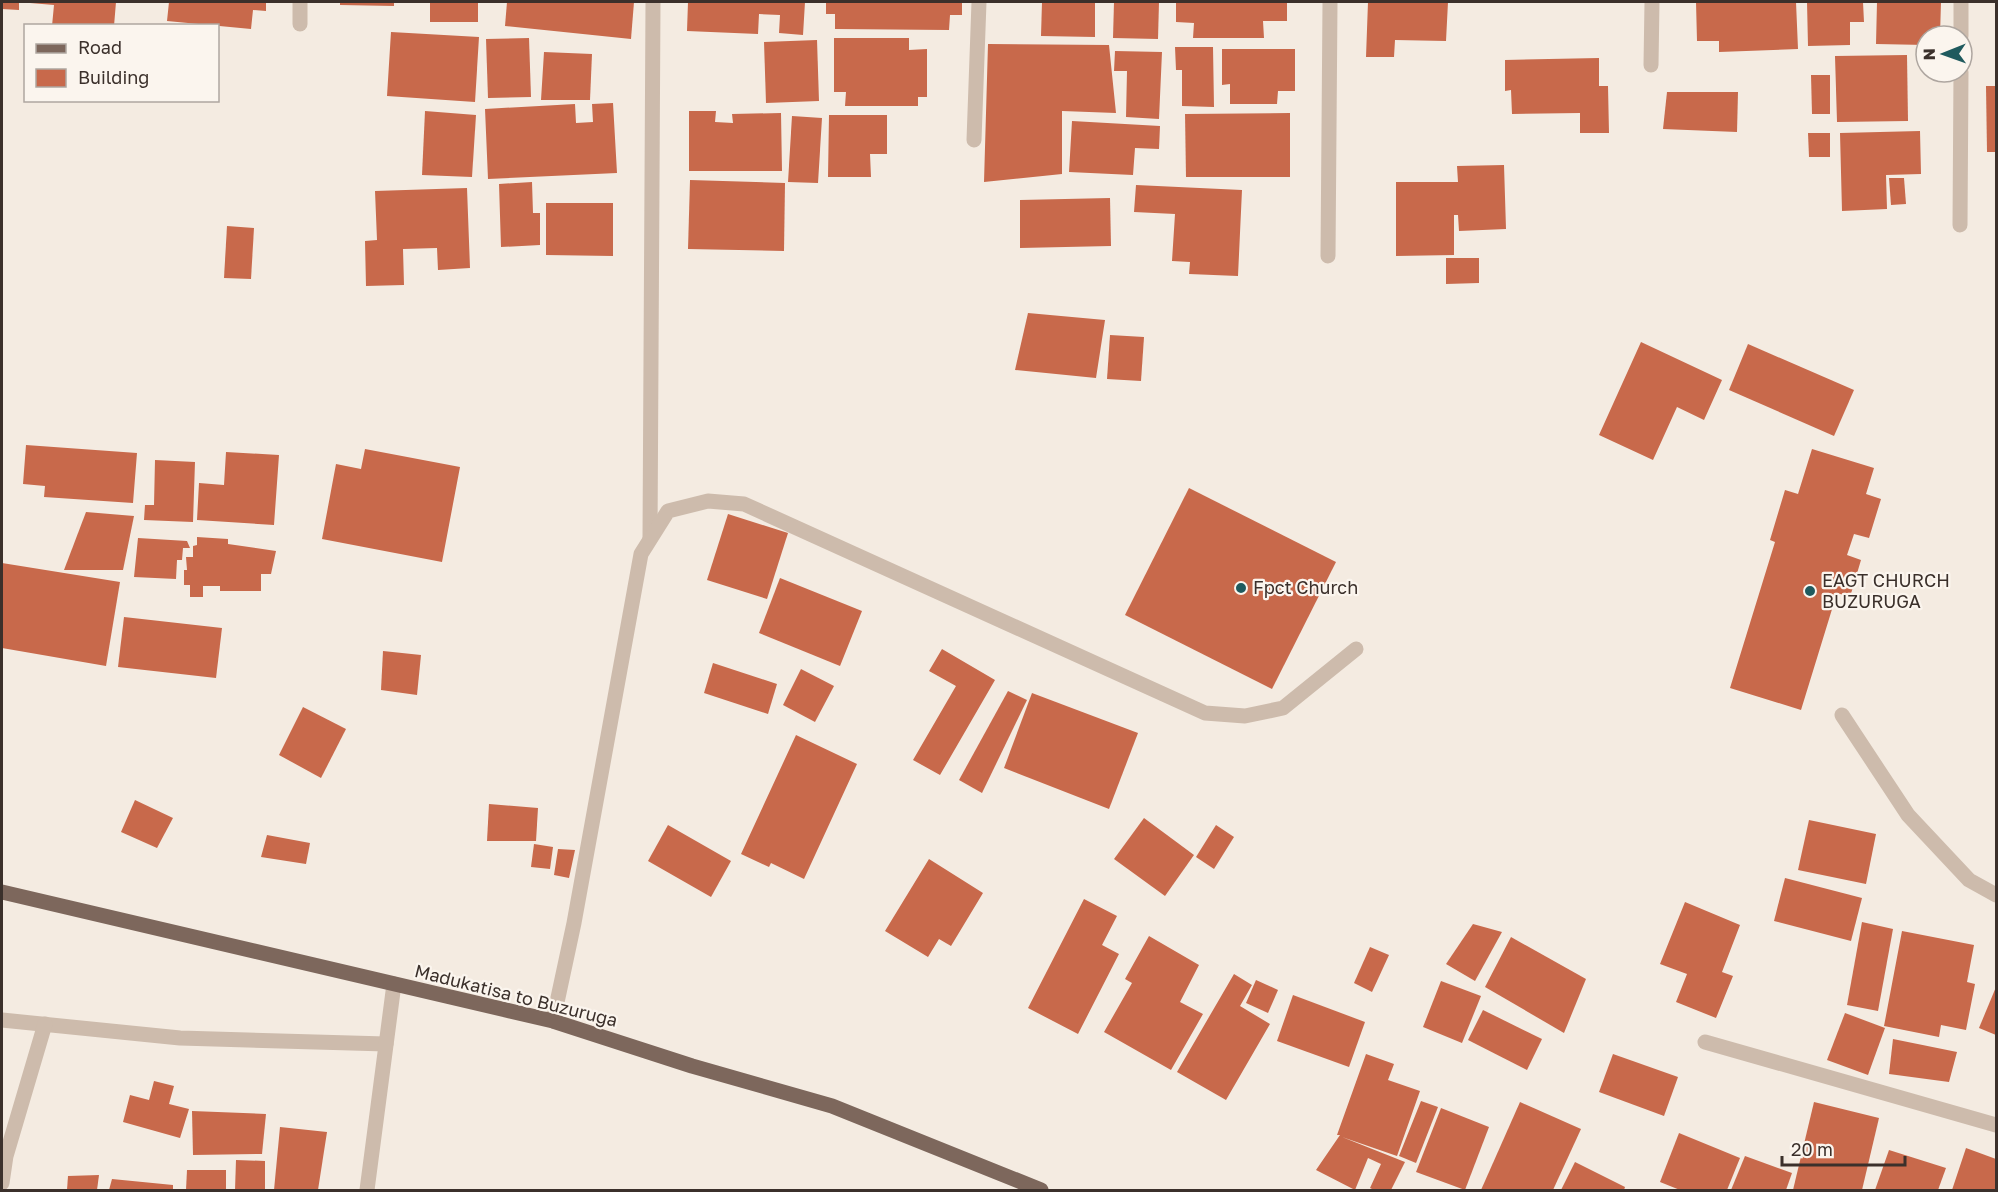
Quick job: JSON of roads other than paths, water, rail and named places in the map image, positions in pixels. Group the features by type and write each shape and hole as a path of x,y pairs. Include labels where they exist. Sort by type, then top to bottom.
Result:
{"main road":[{"name":"Madukatisa to Buzuruga","path":"3,891 553,1021 692,1066 832,1106 1041,1191"}],"street":[{"path":"300,2 300,24"},
{"path":"650,540 653,2"},
{"path":"974,140 980,2"},
{"path":"1328,256 1330,2"},
{"path":"1651,65 1652,2"},
{"path":"1961,2 1961,24"},
{"path":"1960,225 1961,84"},
{"path":"553,1021 574,923 640,554 668,510 708,501 744,504 1204,713 1245,717 1283,708 1356,649"},
{"path":"1842,715 1908,815 1969,880 1996,895"},
{"path":"366,1191 394,984"},
{"path":"2,1020 180,1038 386,1044"},
{"path":"2,1183 6,1156 45,1024"},
{"path":"1705,1042 1996,1125"}],"place":[{"name":"Fpct Church","path":"1241,588"},
{"name":"EAGT CHURCH BUZURUGA","path":"1810,591"}]}
